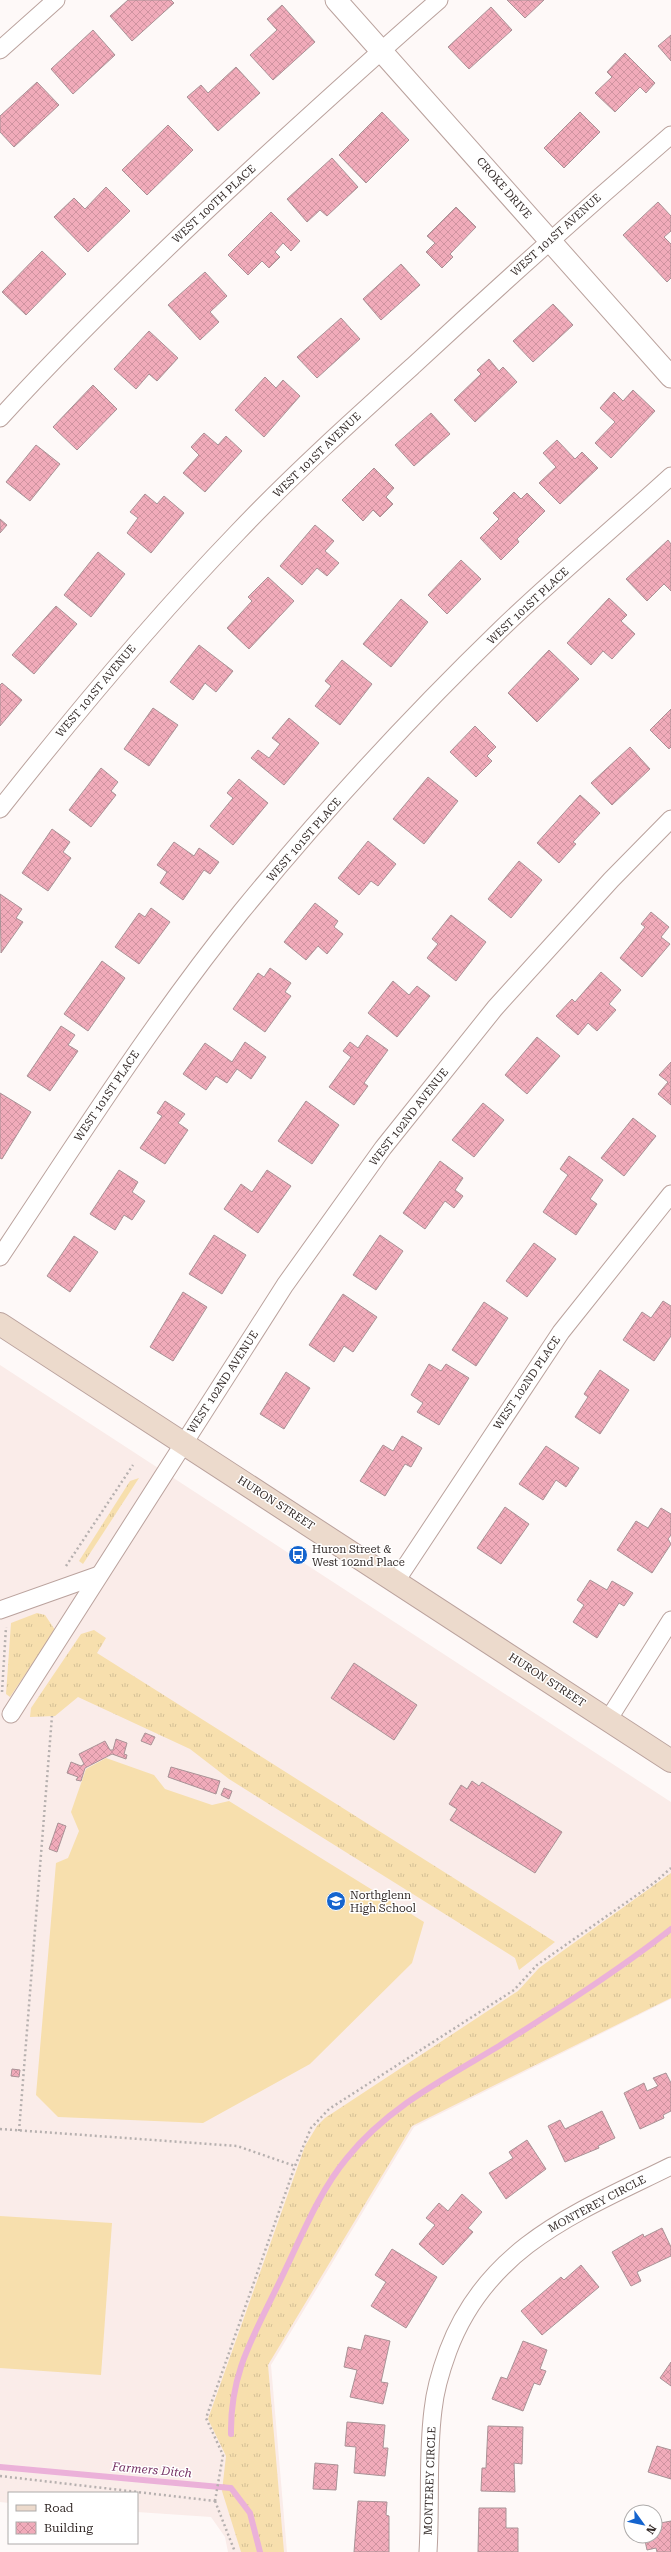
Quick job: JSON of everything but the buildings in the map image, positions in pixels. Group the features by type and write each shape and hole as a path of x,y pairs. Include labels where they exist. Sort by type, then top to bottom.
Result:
{"main road":[{"name":"HURON STREET","path":"0,1324 671,1761"}],"street":[{"path":"0,50 56,0"},
{"name":"CROKE DRIVE","path":"336,0 671,377"},
{"name":"WEST 100TH PLACE","path":"0,418 71,341 194,222 382,50 439,0"},
{"name":"WEST 101ST AVENUE","path":"0,809 54,740 144,635 236,533 325,446 550,240 671,135"},
{"name":"WEST 101ST PLACE","path":"0,1257 160,1016 242,912 319,822 392,741 502,629 671,476"},
{"name":"WEST 102ND AVENUE","path":"11,1714 183,1442 285,1285 383,1148 495,1008 540,956 611,880 671,820"},
{"name":"WEST 102ND PLACE","path":"396,1581 561,1332 671,1194"},
{"path":"3,1617 99,1575"},
{"path":"608,1720 671,1620"},
{"name":"MONTEREY CIRCLE","path":"428,2552 430,2444 433,2409 446,2358 455,2332 467,2309 495,2272 535,2238 576,2212 671,2166"}],"path":[{"path":"64,1569 133,1465"},
{"path":"2,1694 3,1617"},
{"path":"19,2131 52,1716"},
{"path":"235,2552 215,2501 223,2455 206,2418 295,2166 311,2128 329,2110 514,1990 537,1965 654,1884 671,1868"},
{"path":"0,2129 237,2146 295,2166"},
{"path":"0,2476 138,2492"},
{"path":"138,2492 215,2501"}],"shaded area":[{"name":"Northglenn High School","path":"0,1365 671,1802 671,1999 414,2127 271,2365 287,2552 228,2552 225,2537 211,2517 138,2512 138,2492 8,2492 8,2503 0,2502"}],"green space":[{"path":"139,1478 83,1564 79,1561 130,1481"},
{"path":"37,1613 45,1615 55,1630 10,1697 6,1694 11,1623"},
{"path":"94,1630 106,1638 97,1653 555,1942 519,1970 515,1958 229,1779 190,1749 78,1697 55,1716 30,1717 31,1708 81,1634"},
{"path":"106,1758 154,1775 165,1789 212,1805 229,1801 424,1922 412,1963 310,2064 203,2123 58,2117 36,2095 56,1863 68,1858 79,1831 71,1812 86,1769"},
{"path":"671,1873 671,1998 412,2126 268,2365 284,2552 241,2552 222,2491 226,2456 208,2419 305,2146 317,2126 325,2118 518,1991 539,1968"},
{"path":"0,2216 112,2223 101,2375 0,2368"}],"waterway":[{"path":"231,2434 234,2392 252,2339 309,2219 336,2172 347,2158 380,2124 418,2095 565,2004 609,1975 671,1929"},
{"name":"Farmers Ditch","path":"0,2467 231,2488 250,2513 260,2552"}],"place":[{"name":"Huron Street & West 102nd Place","path":"298,1555"},
{"name":"Northglenn High School","path":"336,1901"}]}
